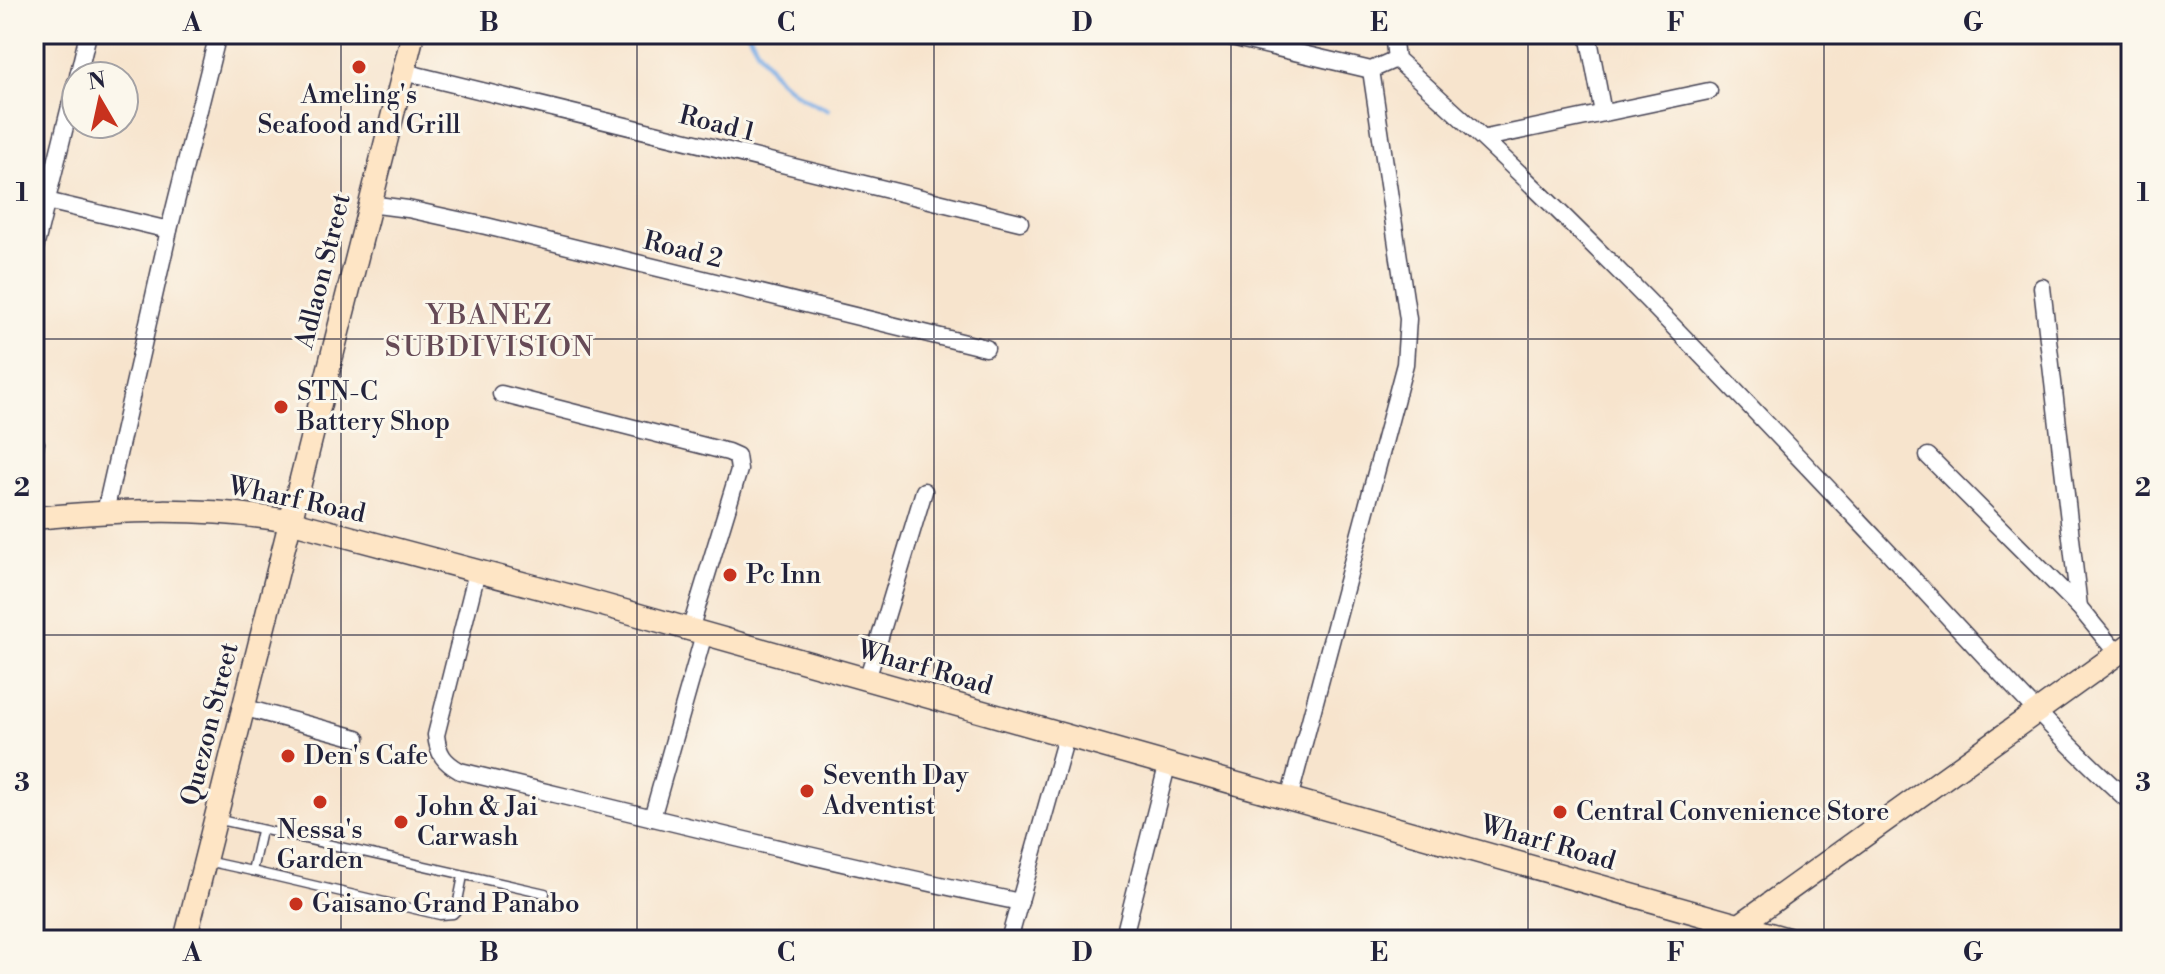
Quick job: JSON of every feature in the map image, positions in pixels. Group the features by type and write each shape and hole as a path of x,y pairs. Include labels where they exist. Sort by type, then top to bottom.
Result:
{"main road":[{"name":"Adlaon Street","path":"289,521 413,34"},
{"name":"Wharf Road","path":"34,518 189,509 243,513 289,521 1289,799 1745,932 1791,940"},
{"name":"Quezon Street","path":"185,940 289,521"},
{"path":"1719,940 1745,932 2124,648"}],"street":[{"path":"82,60 88,34"},
{"path":"105,512 169,230 218,34"},
{"path":"1218,34 1371,70 1396,59"},
{"path":"1393,34 1396,59 1486,138 1761,417 2038,711 2131,803"},
{"path":"1588,34 1603,113"},
{"path":"1289,799 1407,354 1408,319 1371,70"},
{"name":"Road 1","path":"404,72 1020,222"},
{"path":"1486,138 1709,91"},
{"path":"34,252 40,200 60,134"},
{"path":"40,200 169,230"},
{"name":"Road 2","path":"369,204 486,226 986,348"},
{"path":"2042,287 2079,607"},
{"path":"501,394 737,456 739,470 652,818"},
{"path":"1928,456 2124,648"},
{"path":"867,680 924,491"},
{"path":"477,572 436,735 437,750 446,763 460,771 856,868 1020,902"},
{"path":"242,707 357,738"},
{"path":"1009,940 1066,737"},
{"path":"1123,940 1167,766"}],"lane":[{"path":"34,431 40,443 34,468"},
{"path":"215,819 545,893"},
{"path":"252,871 261,831"},
{"path":"204,861 447,915 456,911 463,876"}],"waterway":[{"path":"749,34 772,71 790,89 828,110"}],"place":[{"name":"Ameling's Seafood and Grill","path":"359,67"},
{"name":"STN-C Battery Shop","path":"281,407"},
{"name":"Pc Inn","path":"730,575"},
{"name":"Den's Cafe","path":"288,756"},
{"name":"Seventh Day Adventist","path":"807,791"},
{"name":"Nessa's Garden","path":"320,802"},
{"name":"Central Convenience Store","path":"1560,812"},
{"name":"John & Jai Carwash","path":"401,822"},
{"name":"Gaisano Grand Panabo","path":"296,904"}],"district":[{"name":"YBANEZ SUBDIVISION","path":"490,331"}]}
